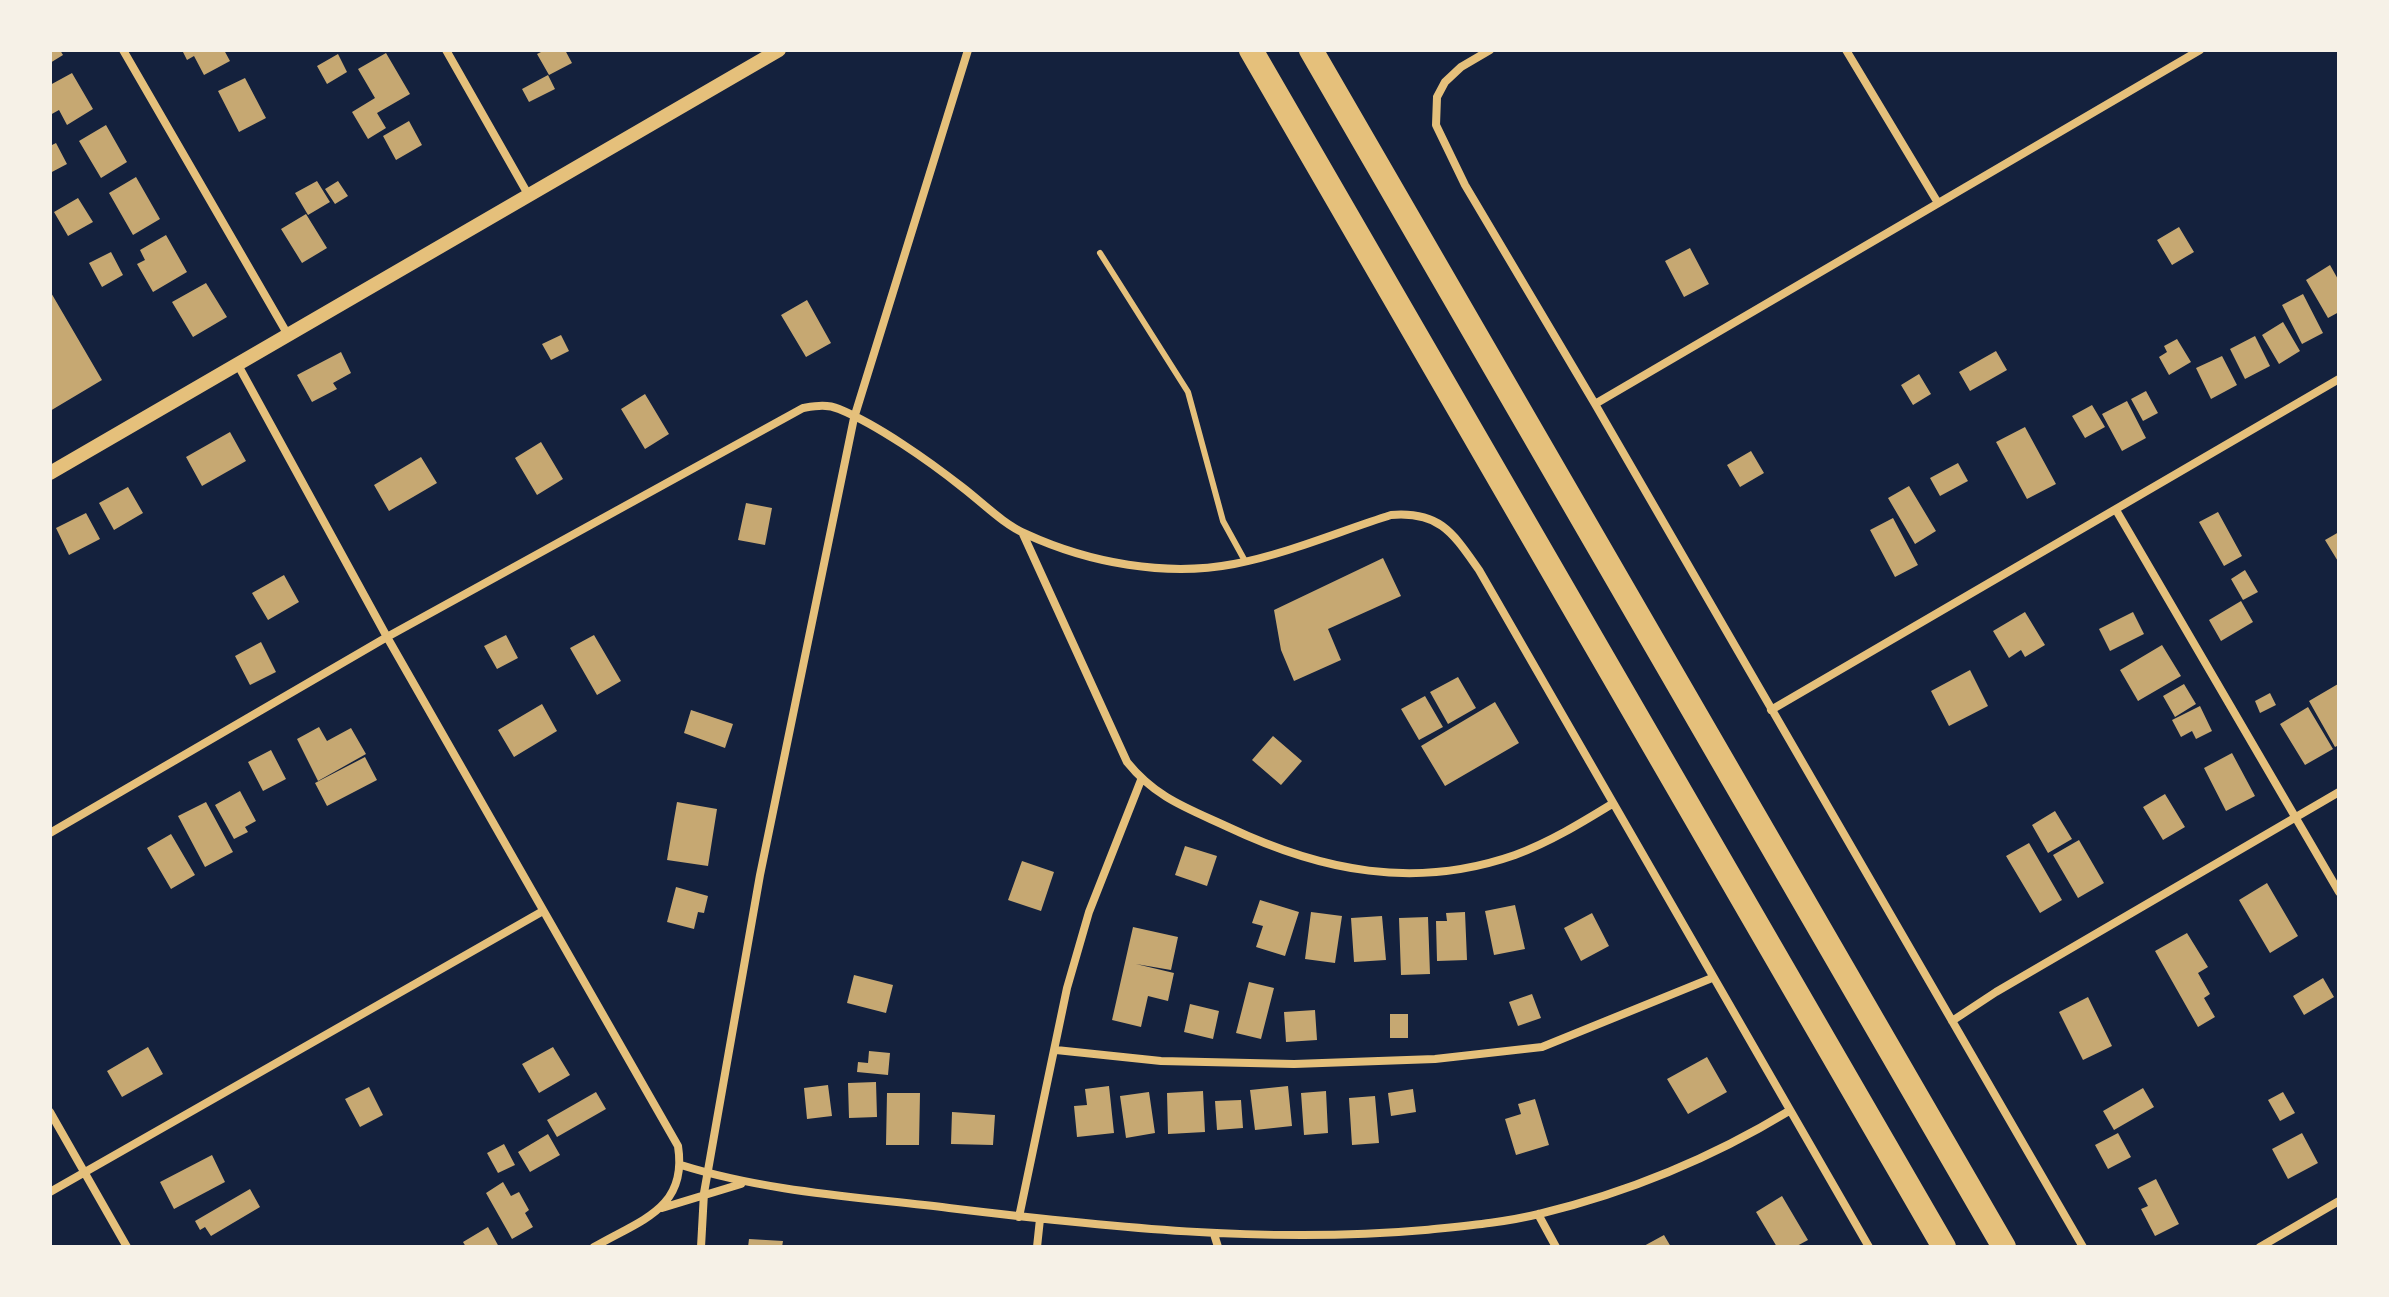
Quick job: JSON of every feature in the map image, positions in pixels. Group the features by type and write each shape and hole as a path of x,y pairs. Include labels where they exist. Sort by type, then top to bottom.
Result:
{"highway":[{"path":"1251,50 1944,1247"},
{"path":"1311,50 2004,1247"}],"street":[{"path":"123,50 288,335"},
{"path":"446,50 529,196"},
{"path":"701,1247 704,1193 760,875 854,418 968,50"},
{"path":"1490,50 1461,67 1437,97 1436,125 1465,185 2083,1247"},
{"path":"1846,50 1938,203"},
{"path":"1595,404 2200,50"},
{"path":"50,473 772,52"},
{"path":"238,365 387,637 678,1146 681,1165 677,1185 661,1208"},
{"path":"1771,710 2339,379"},
{"path":"50,833 387,637 803,408 830,407 909,449 1023,533 1064,549 1136,566 1178,569 1245,561 1391,515 1417,514 1436,520 1448,529 1479,570 1869,1247"},
{"path":"2116,510 2339,892"},
{"path":"1023,533 1127,762 1141,780 1157,793 1288,853 1370,871 1405,873 1440,871 1515,855 1553,839 1612,804"},
{"path":"1019,1217 1067,988 1089,912 1141,780"},
{"path":"1952,1021 1996,992 2339,792"},
{"path":"50,1192 543,911"},
{"path":"1056,1050 1161,1061 1294,1064 1435,1059 1542,1047 1712,978"},
{"path":"681,1165 745,1182 1019,1217 1214,1234 1375,1234 1479,1224 1538,1214 1623,1190 1735,1144 1789,1111"},
{"path":"50,1112 127,1247"},
{"path":"594,1247 661,1208 745,1182"},
{"path":"2260,1247 2339,1201"},
{"path":"1538,1214 1556,1247"},
{"path":"1037,1247 1040,1219"},
{"path":"1214,1234 1218,1247"}],"lane":[{"path":"1100,253 1188,392 1223,521 1245,561"}],"building":[{"path":"50,50 60,50 63,55 50,63"},
{"path":"182,50 224,50 230,61 204,75 194,56 187,60"},
{"path":"545,50 565,50 572,63 549,75 537,54"},
{"path":"386,53 410,94 377,113 386,128 368,139 352,112 375,98 358,69"},
{"path":"338,54 347,72 327,84 317,66"},
{"path":"72,73 93,109 67,125 59,110 50,115 50,85"},
{"path":"548,75 555,89 529,102 522,89"},
{"path":"245,78 266,118 239,132 218,91"},
{"path":"409,121 422,145 396,160 383,136"},
{"path":"106,125 127,162 101,178 79,141"},
{"path":"56,143 67,164 50,173 50,146"},
{"path":"136,177 160,219 133,235 109,193"},
{"path":"317,181 330,202 308,215 295,193"},
{"path":"338,181 348,196 335,204 325,189"},
{"path":"78,198 93,222 68,236 54,212"},
{"path":"306,214 327,248 302,263 281,229"},
{"path":"2179,227 2194,252 2172,265 2157,240"},
{"path":"166,235 187,272 153,292 137,264 145,260 140,250"},
{"path":"1690,248 1709,284 1684,297 1665,261"},
{"path":"111,252 123,275 102,287 89,263"},
{"path":"2330,265 2339,281 2339,312 2328,318 2306,280"},
{"path":"206,283 227,317 193,337 172,302"},
{"path":"50,291 102,380 50,411"},
{"path":"2303,294 2323,333 2302,344 2282,305"},
{"path":"807,300 831,343 806,357 781,315"},
{"path":"2283,322 2300,351 2279,364 2262,335"},
{"path":"561,335 569,351 551,360 542,344"},
{"path":"2255,336 2270,366 2245,379 2230,349"},
{"path":"2177,339 2191,362 2169,375 2159,357 2167,352 2164,346"},
{"path":"1996,351 2007,370 1970,391 1959,372"},
{"path":"341,352 351,373 333,383 337,389 312,402 297,375"},
{"path":"2222,356 2237,385 2211,399 2196,368"},
{"path":"1919,374 1931,394 1913,405 1901,385"},
{"path":"2146,391 2158,413 2143,421 2131,399"},
{"path":"645,394 669,434 645,449 621,409"},
{"path":"2127,401 2146,438 2122,451 2102,414"},
{"path":"2092,405 2105,427 2085,438 2072,416"},
{"path":"2025,427 2056,484 2027,499 1996,442"},
{"path":"230,432 246,461 202,486 186,457"},
{"path":"541,442 563,479 537,495 515,458"},
{"path":"1751,451 1764,473 1740,487 1727,465"},
{"path":"421,457 437,483 389,511 374,485"},
{"path":"1958,463 1968,481 1940,496 1930,478"},
{"path":"1909,486 1936,531 1915,544 1888,498"},
{"path":"128,487 143,513 114,530 99,503"},
{"path":"746,503 772,508 765,545 738,540"},
{"path":"2218,512 2242,556 2224,566 2199,522"},
{"path":"86,513 100,539 69,555 56,528"},
{"path":"1893,518 1918,565 1895,577 1870,530"},
{"path":"2339,532 2339,563 2325,540"},
{"path":"1383,558 1401,596 1328,629 1341,660 1294,681 1281,650 1274,610"},
{"path":"2245,570 2258,592 2243,600 2231,579"},
{"path":"284,575 299,602 268,620 252,593"},
{"path":"2241,601 2253,622 2221,641 2209,620"},
{"path":"2025,612 2045,645 2025,657 2021,650 2009,658 1993,631"},
{"path":"2133,612 2144,634 2110,651 2099,629"},
{"path":"506,635 518,658 497,669 484,646"},
{"path":"594,635 621,681 597,695 570,648"},
{"path":"261,642 276,672 250,685 235,656"},
{"path":"2162,645 2181,676 2138,701 2120,670"},
{"path":"1970,670 1988,706 1949,726 1931,691"},
{"path":"1458,677 1476,708 1448,724 1430,692"},
{"path":"2184,684 2196,704 2175,717 2163,696"},
{"path":"2338,684 2339,745 2335,747 2309,701"},
{"path":"2270,693 2276,705 2260,713 2255,701"},
{"path":"1425,696 1443,727 1419,740 1401,709"},
{"path":"1495,702 1519,743 1445,786 1421,746"},
{"path":"542,704 557,731 514,757 498,730"},
{"path":"2200,706 2212,731 2196,739 2192,731 2181,737 2172,720"},
{"path":"2308,707 2333,749 2305,765 2280,724"},
{"path":"691,710 733,724 725,748 684,733"},
{"path":"319,727 327,741 351,728 366,754 318,781 297,739"},
{"path":"1273,736 1302,761 1281,785 1252,760"},
{"path":"271,750 286,779 263,791 248,762"},
{"path":"2232,753 2255,796 2226,811 2204,768"},
{"path":"365,757 377,780 327,806 315,783"},
{"path":"240,791 256,821 245,827 248,832 234,839 215,805"},
{"path":"2165,794 2185,827 2163,840 2143,807"},
{"path":"206,802 233,852 205,867 178,816"},
{"path":"677,802 717,809 708,866 667,860"},
{"path":"2055,811 2072,839 2048,853 2032,825"},
{"path":"171,834 195,875 171,889 147,848"},
{"path":"2079,840 2104,883 2078,898 2053,855"},
{"path":"2029,843 2062,900 2040,913 2006,856"},
{"path":"1185,846 1217,856 1207,886 1175,875"},
{"path":"1022,861 1054,872 1041,911 1008,900"},
{"path":"2267,883 2298,936 2270,953 2239,900"},
{"path":"676,887 708,896 704,913 698,912 694,929 667,922"},
{"path":"1260,900 1299,912 1285,956 1256,947 1263,926 1252,923"},
{"path":"1515,905 1525,949 1494,955 1485,911"},
{"path":"1311,912 1342,916 1335,963 1305,959"},
{"path":"1465,912 1467,960 1437,961 1436,921 1447,921 1446,913"},
{"path":"1592,913 1609,946 1581,961 1564,928"},
{"path":"1382,916 1386,960 1354,962 1351,918"},
{"path":"1428,917 1430,974 1401,975 1399,918"},
{"path":"1133,927 1178,937 1171,970 1136,964 1174,973 1168,1001 1148,996 1141,1027 1112,1020"},
{"path":"2187,933 2208,967 2198,973 2210,994 2204,998 2215,1017 2198,1027 2155,951"},
{"path":"854,975 893,985 886,1013 847,1003"},
{"path":"2323,978 2334,997 2304,1015 2293,996"},
{"path":"1249,982 1274,988 1261,1039 1236,1033"},
{"path":"1532,994 1541,1018 1518,1026 1509,1002"},
{"path":"2088,997 2112,1046 2083,1060 2059,1012"},
{"path":"1190,1004 1219,1011 1213,1039 1184,1032"},
{"path":"1315,1010 1317,1040 1286,1042 1284,1012"},
{"path":"1390,1014 1408,1014 1408,1038 1390,1038"},
{"path":"148,1047 163,1074 122,1097 107,1071"},
{"path":"553,1047 570,1075 539,1093 522,1064"},
{"path":"869,1051 890,1053 888,1075 857,1072 858,1062 868,1063"},
{"path":"1707,1057 1727,1092 1688,1114 1667,1079"},
{"path":"876,1082 877,1117 849,1118 848,1083"},
{"path":"828,1085 832,1116 807,1119 804,1088"},
{"path":"1109,1086 1114,1133 1077,1137 1074,1106 1087,1105 1085,1089"},
{"path":"1288,1086 1292,1126 1255,1130 1250,1090"},
{"path":"369,1087 383,1115 360,1127 345,1099"},
{"path":"2143,1088 2154,1107 2114,1130 2103,1111"},
{"path":"1413,1089 1416,1112 1391,1116 1388,1093"},
{"path":"1203,1091 1205,1132 1168,1134 1167,1093"},
{"path":"1326,1091 1328,1133 1304,1135 1301,1093"},
{"path":"596,1092 606,1109 557,1137 547,1120"},
{"path":"1149,1092 1155,1133 1126,1138 1120,1096"},
{"path":"2283,1092 2295,1113 2280,1121 2268,1100"},
{"path":"887,1093 920,1093 919,1145 886,1145"},
{"path":"1375,1096 1379,1143 1352,1145 1349,1098"},
{"path":"1535,1099 1549,1145 1516,1155 1505,1119 1521,1114 1518,1104"},
{"path":"1241,1100 1243,1128 1217,1130 1215,1101"},
{"path":"952,1112 995,1115 993,1145 951,1144"},
{"path":"2118,1133 2131,1157 2108,1169 2095,1145"},
{"path":"2302,1133 2318,1163 2288,1179 2272,1149"},
{"path":"548,1134 560,1155 530,1172 518,1152"},
{"path":"504,1144 515,1165 498,1173 487,1153"},
{"path":"212,1155 225,1182 174,1209 160,1182"},
{"path":"2156,1179 2179,1224 2155,1236 2141,1209 2148,1206 2138,1188"},
{"path":"503,1182 511,1196 519,1192 529,1210 525,1213 533,1227 512,1239 486,1193"},
{"path":"250,1189 260,1207 211,1236 205,1227 200,1230 195,1221"},
{"path":"1782,1196 1808,1240 1795,1247 1777,1247 1756,1212"},
{"path":"488,1227 499,1247 466,1247 463,1242"},
{"path":"1664,1235 1671,1247 1642,1247"},
{"path":"749,1239 783,1241 782,1247 748,1247"}]}
